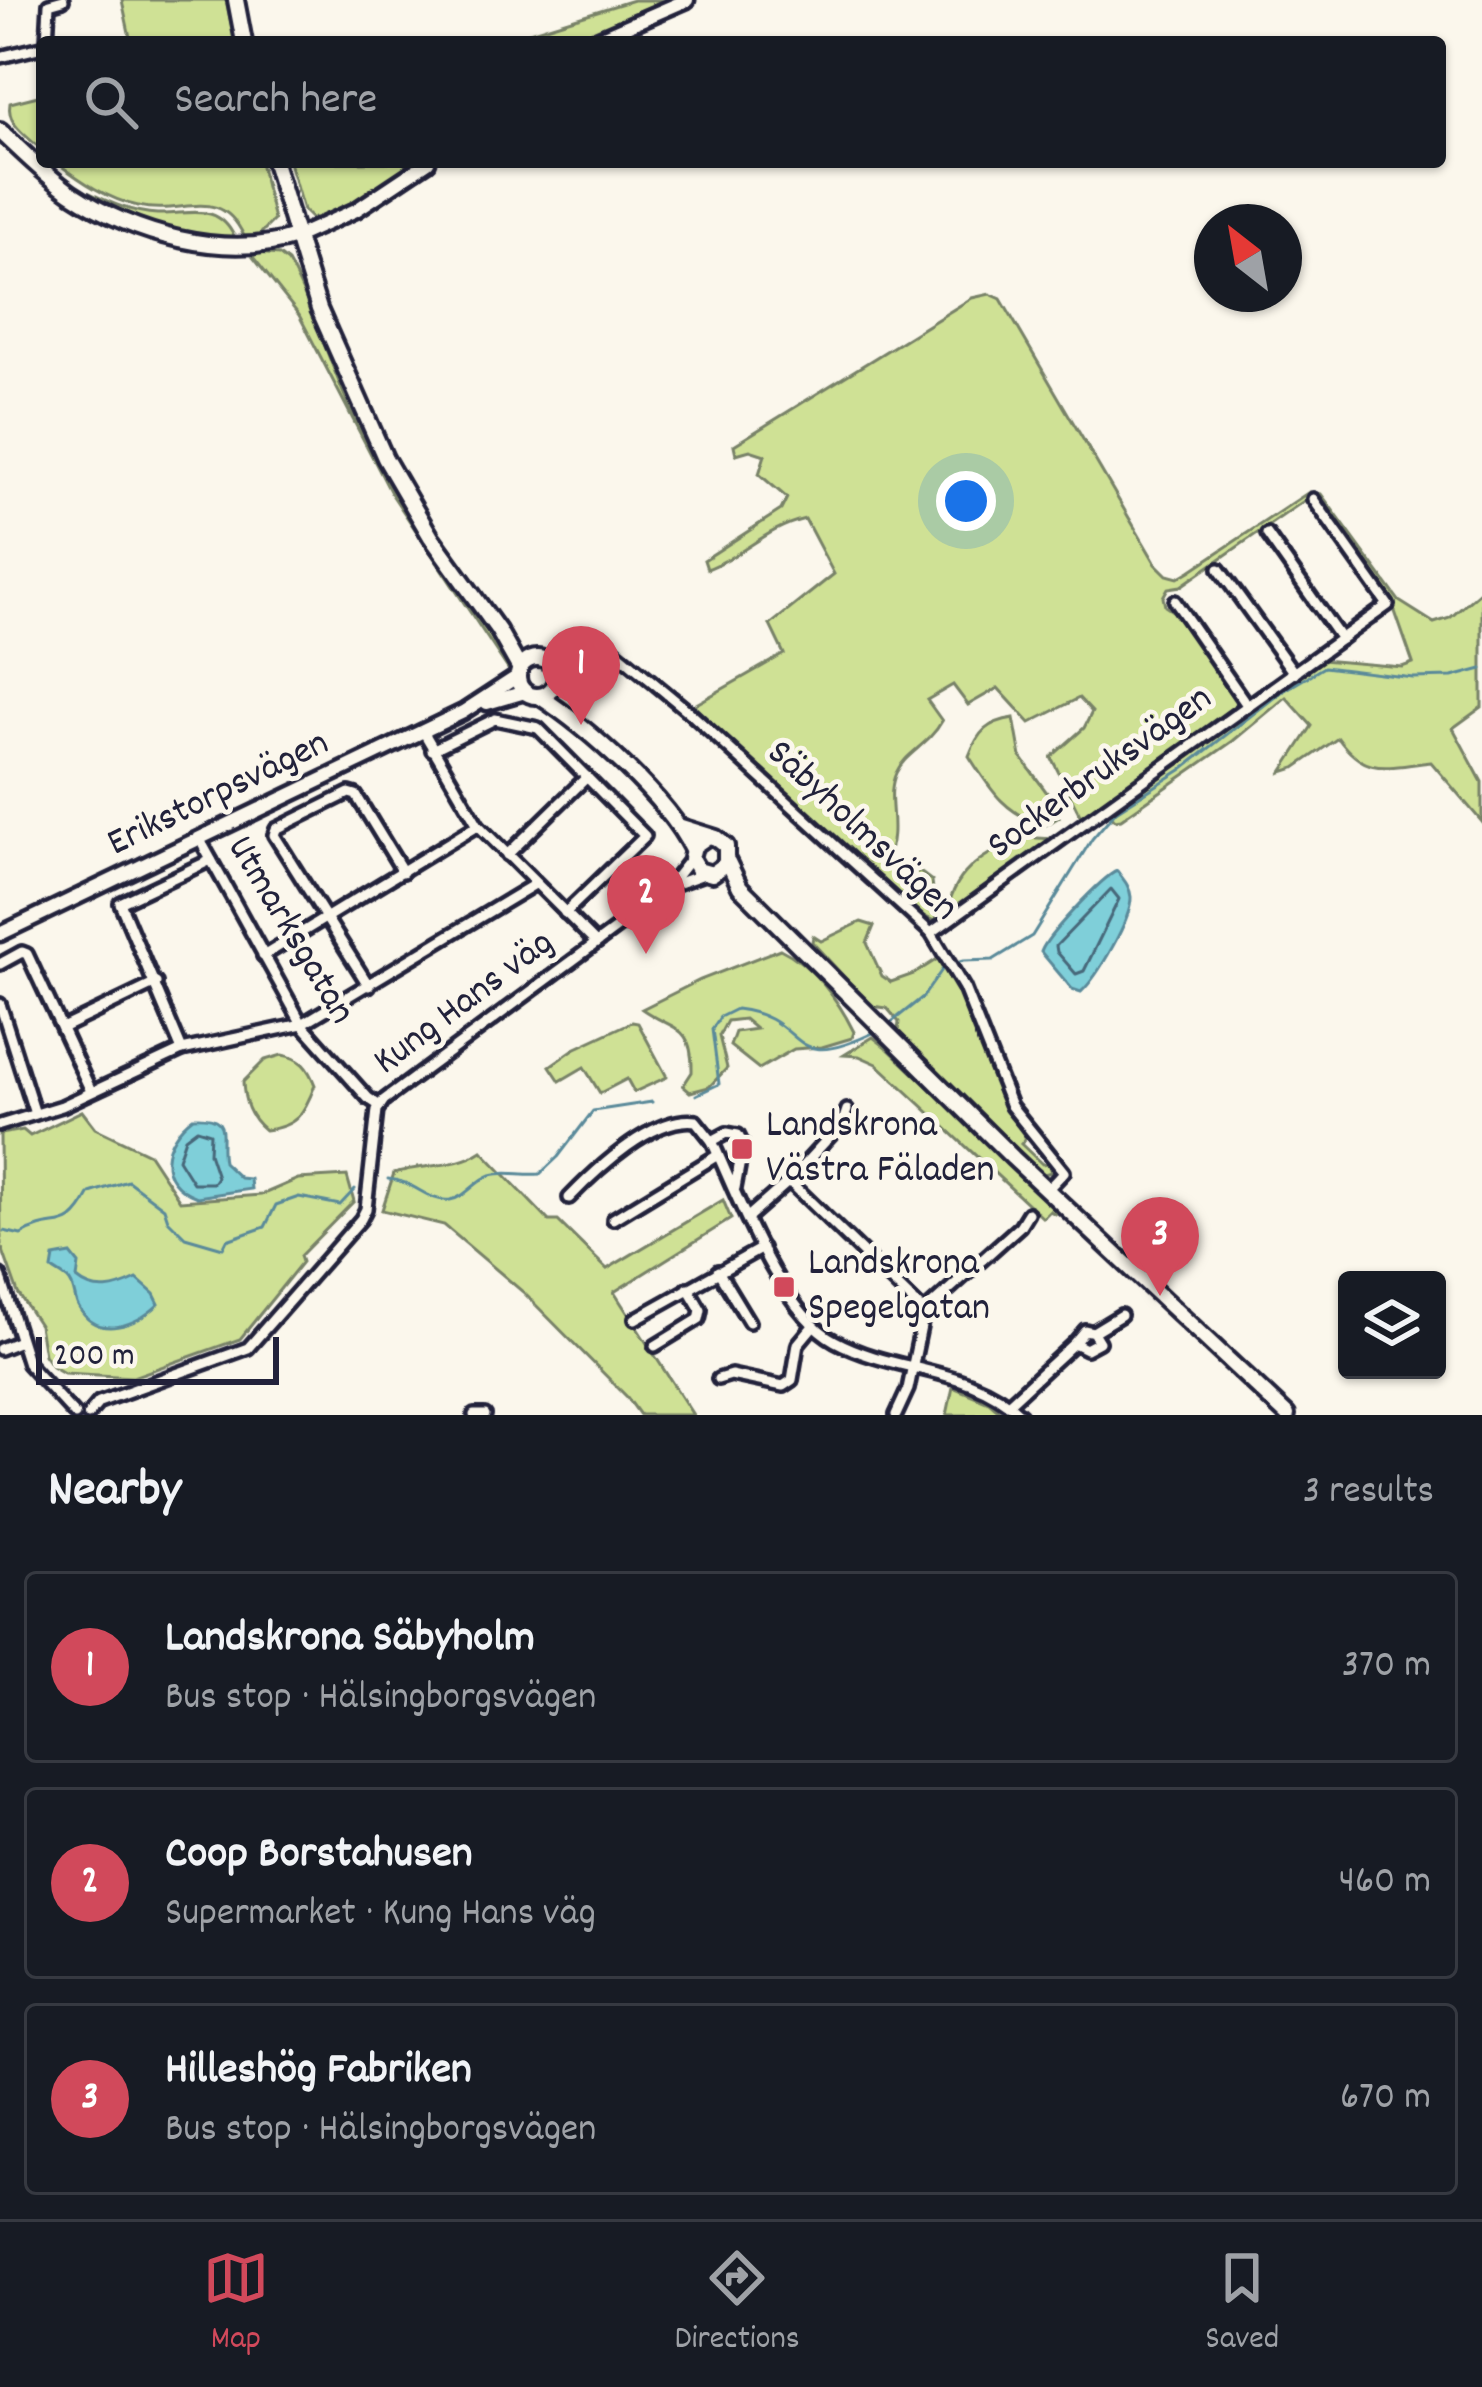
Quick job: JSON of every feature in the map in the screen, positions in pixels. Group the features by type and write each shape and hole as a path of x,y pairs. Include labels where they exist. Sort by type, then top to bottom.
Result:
{"main road":[{"path":"236,0 243,36"},
{"path":"0,131 36,162"},
{"path":"42,168 70,192 111,216 146,229 209,244 296,238"},
{"path":"276,168 334,346 385,458 449,565 498,630 532,694 579,723 681,827 695,868 740,886"},
{"path":"498,630 541,660 579,723"},
{"path":"519,672 541,660"},
{"path":"532,694 555,682"},
{"path":"681,827 724,844 740,886 858,1008 1287,1415"},
{"path":"692,853 706,837"},
{"path":"710,874 728,862"}],"street":[{"path":"46,36 49,4 63,0"},
{"path":"601,36 687,0"},
{"path":"0,57 36,47"},
{"path":"296,238 356,211 419,168"},
{"name":"Sockerbruksvägen","path":"931,933 1388,605 1313,500"},
{"path":"1267,534 1341,639"},
{"path":"1219,568 1294,673"},
{"name":"Sockerbruksvägen","path":"1175,602 1247,706"},
{"name":"Säbyholmsvägen","path":"541,660 575,660 608,645 931,933 964,988 1011,1106 1064,1172 1047,1190"},
{"path":"555,682 575,660"},
{"name":"Erikstorpsvägen","path":"464,712 519,672"},
{"name":"Erikstorpsvägen","path":"0,934 464,712 532,694"},
{"path":"432,750 495,719 540,730 645,836 565,913"},
{"path":"423,731 478,825 596,943"},
{"path":"507,855 587,777"},
{"path":"369,986 274,835 276,829 349,793 356,795 403,872"},
{"path":"263,956 478,825"},
{"name":"Utmarksgatan","path":"199,838 302,1024 380,1106"},
{"name":"Kung Hans väg","path":"88,1415 99,1402 248,1348 366,1209 380,1106 668,887 692,853"},
{"path":"182,1050 120,903 211,860"},
{"name":"Kung Hans väg","path":"668,887 710,874"},
{"path":"0,1125 182,1050 302,1024 535,884"},
{"path":"0,964 27,954 91,1091"},
{"path":"62,1028 156,983"},
{"path":"0,1004 35,1114"},
{"path":"748,1216 789,1181 843,1122 847,1110"},
{"path":"569,1198 625,1149 672,1123 696,1121 712,1141 784,1287 813,1326 860,1351 977,1384 1021,1415"},
{"path":"712,1141 730,1132 742,1142 735,1187"},
{"path":"613,1219 718,1155"},
{"path":"789,1181 924,1312"},
{"path":"896,1415 924,1312 1020,1226 1028,1213"},
{"path":"635,1319 762,1247"},
{"path":"718,1271 748,1322"},
{"path":"0,1275 33,1372 75,1415"},
{"path":"655,1346 699,1319 701,1310 688,1288"},
{"path":"1008,1403 1074,1343 1087,1349 1099,1342 1093,1332 1121,1315"},
{"path":"718,1379 731,1376 783,1386 792,1380 798,1344 813,1326"},
{"path":"0,1349 20,1340"},
{"path":"474,1415 484,1415"}],"green space":[{"path":"122,0 226,0 234,36 130,36"},
{"path":"633,0 671,0 591,36 516,36"},
{"path":"36,96 36,145 11,118 10,103"},
{"path":"65,168 261,168 274,220 259,235 244,236 223,210 211,206 154,208 127,203"},
{"path":"291,168 411,168 340,212 311,218 303,210"},
{"path":"90,193 139,212 212,214 235,238 159,226 106,205"},
{"path":"257,253 279,255 288,262 373,455 428,546 512,661 510,672 391,493 299,315 253,257"},
{"path":"990,294 1001,299 1156,564 1167,575 1178,578 1190,571 1309,492 1321,494 1399,601 1434,623 1450,618 1482,590 1482,707 1453,728 1482,782 1482,822 1431,762 1390,767 1368,764 1338,738 1282,772 1312,726 1286,697 1233,741 1121,819 1110,814 1322,660 1402,667 1413,663 1392,603 1319,498 1311,496 1181,586 1168,588 1165,606 1177,614 1237,704 1082,819 1051,757 1084,728 1092,712 1079,698 1030,723 998,688 968,705 953,685 927,700 942,721 896,773 893,836 886,861 893,872 920,872 932,881 937,922 921,915 691,707 784,654 770,625 834,574 805,519 707,569 704,560 781,510 787,498 759,474 765,455 750,450 736,454 734,445 972,298"},
{"path":"1014,718 1021,757 1059,817 1046,825 1010,808 969,756 985,730"},
{"path":"1021,837 1054,839 947,916 955,887 972,866"},
{"path":"861,922 874,926 867,943 882,976 891,982 939,958 1026,1138 1021,1144 1042,1164 1048,1163 1051,1172 1038,1169 908,1043 887,1008 871,1006 812,942 813,936 821,941"},
{"path":"780,949 823,984 848,1020 852,1038 794,1049 759,1069 730,1046 735,1032 756,1029 744,1019 727,1021 719,1036 727,1068 709,1087 690,1092 683,1086 692,1072 685,1036 642,1009"},
{"path":"638,1023 667,1077 634,1092 627,1079 600,1093 584,1067 560,1081 550,1066 574,1049"},
{"path":"873,1037 1058,1211 1043,1218 877,1064 844,1055"},
{"path":"282,1055 303,1064 315,1085 298,1117 265,1130 248,1109 243,1082 265,1060"},
{"path":"82,1111 95,1128 149,1154 180,1201 261,1195 298,1179 347,1176 354,1201 300,1256 302,1262 240,1339 133,1377 64,1373 44,1355 39,1325 18,1293 1,1245 0,1134 23,1130 30,1136"},
{"path":"482,1151 549,1221 558,1221 607,1269 723,1200 731,1219 614,1292 693,1415 640,1415 523,1292 444,1225 382,1210 394,1173 461,1161"},
{"path":"953,1387 989,1402 1004,1415 947,1415"}],"water":[{"path":"1117,871 1130,893 1126,919 1088,985 1081,992 1072,989 1041,952 1075,908"},
{"path":"193,1117 219,1123 223,1162 240,1178 250,1179 251,1189 197,1197 173,1181 168,1171 169,1148"},
{"path":"71,1254 79,1264 77,1279 84,1284 106,1289 137,1279 159,1304 129,1323 96,1324 78,1306 70,1283 52,1269 54,1257"}],"waterway":[{"path":"888,1025 923,997 944,967 993,960 1032,936 1092,839 1116,811 1181,770 1280,693 1324,667 1413,678 1452,677 1482,669"},
{"path":"696,1095 719,1084 712,1029 720,1017 736,1009 760,1014 811,1047 848,1044 879,1030"},
{"path":"388,1179 450,1200 491,1175 540,1174 593,1111 652,1102"},
{"path":"4,1231 21,1235 67,1221 90,1193 128,1181 164,1208 168,1220 185,1237 223,1248 227,1240 265,1227 276,1205 299,1197 340,1205 355,1189"}],"place":[{"name":"Landskrona Säbyholm","path":"581,725"},
{"name":"Coop Borstahusen","path":"646,954"},
{"name":"Landskrona Västra Fäladen","path":"742,1149"},
{"name":"Landskrona Spegelgatan","path":"784,1287"},
{"name":"Hilleshög Fabriken","path":"1160,1296"}]}
